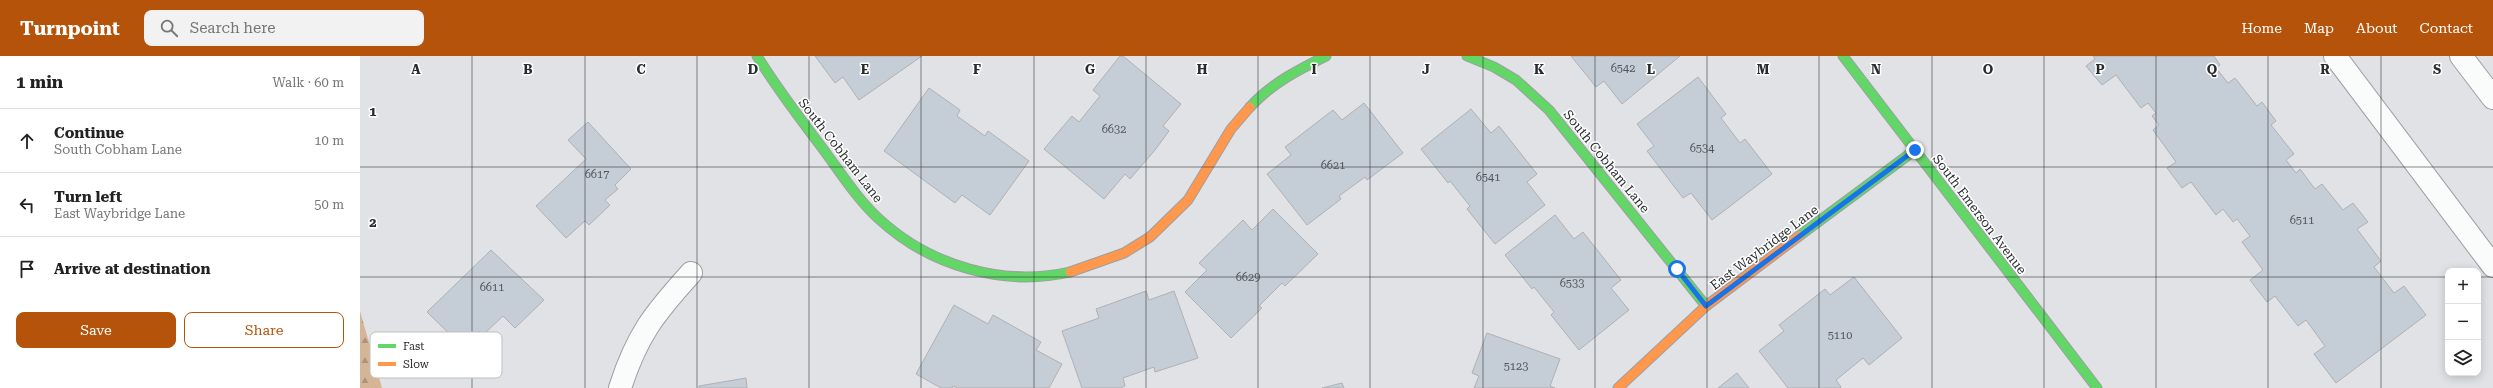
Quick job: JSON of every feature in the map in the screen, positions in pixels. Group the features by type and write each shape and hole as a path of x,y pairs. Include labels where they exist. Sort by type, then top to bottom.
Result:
{"street":[{"name":"South Cobham Lane","path":"757,56 774,84 856,194 879,219 910,243 946,262 996,276 1018,277 1057,275 1074,271 1124,253 1150,237 1188,200 1231,129 1263,93 1288,75 1326,56"},
{"name":"South Cobham Lane","path":"1467,56 1494,67 1516,80 1545,105 1706,306"},
{"name":"South Emerson Avenue","path":"1843,56 2097,388"},
{"path":"2335,56 2493,266"},
{"path":"2461,56 2493,98"},
{"name":"East Waybridge Lane","path":"1618,388 1706,306 1915,150"},
{"path":"620,388 634,348 648,323 691,273"}],"green space":[{"path":"360,311 370,346 370,378 379,378 382,388 360,388"}],"building":[{"path":"815,56 922,56 859,100 843,77 835,83"},
{"path":"1120,56 1123,56 1181,104 1163,126 1169,131 1155,150 1130,179 1125,174 1104,199 1044,149 1072,116 1079,122 1100,96 1093,90"},
{"path":"1571,56 1680,56 1622,104 1604,81 1596,87"},
{"path":"2093,56 2214,56 2220,65 2216,68 2228,83 2235,78 2257,106 2262,102 2276,121 2271,125 2294,154 2286,160 2296,173 2300,169 2315,189 2322,184 2343,210 2353,203 2368,222 2357,229 2381,261 2374,267 2394,293 2404,286 2426,315 2336,383 2314,354 2325,346 2306,320 2298,326 2275,296 2267,302 2250,280 2263,270 2242,242 2250,236 2237,219 2233,222 2223,209 2216,215 2191,182 2182,188 2167,168 2176,162 2153,130 2159,125 2152,116 2156,113 2148,103 2141,108 2116,75 2102,85 2086,66 2095,59"},
{"path":"1698,77 1726,114 1721,118 1740,143 1745,139 1772,174 1712,220 1691,193 1683,198 1647,151 1654,146 1637,124"},
{"path":"929,88 960,110 957,116 985,136 988,131 1029,161 990,215 962,195 955,203 884,151"},
{"path":"1364,103 1403,153 1367,180 1365,177 1339,196 1341,199 1307,225 1267,174 1291,155 1285,147 1333,110 1342,120"},
{"path":"1471,109 1491,133 1499,126 1537,174 1527,182 1545,205 1495,244 1467,209 1470,206 1450,181 1448,183 1421,149"},
{"path":"588,122 631,169 615,185 618,189 605,200 610,205 589,225 585,221 566,238 536,206 586,159 568,140"},
{"path":"1273,209 1318,254 1285,286 1282,283 1259,306 1262,308 1231,338 1185,292 1207,270 1199,263 1243,220 1252,230"},
{"path":"1555,215 1574,239 1583,232 1621,280 1611,288 1629,310 1579,350 1551,315 1554,312 1534,287 1532,289 1505,255"},
{"path":"491,250 544,300 515,328 503,316 486,332 448,332 427,312"},
{"path":"1854,277 1902,338 1869,365 1863,358 1836,380 1841,387 1840,388 1788,388 1759,351 1784,331 1779,325 1825,289 1830,295"},
{"path":"1146,291 1149,300 1174,291 1198,358 1155,372 1154,367 1123,378 1125,386 1120,388 1082,388 1062,331 1099,318 1096,309"},
{"path":"954,305 988,324 993,315 1041,342 1036,350 1062,364 1049,388 958,388 953,386 952,388 941,388 916,374"},
{"path":"1487,333 1560,359 1550,386 1555,388 1474,388 1479,376 1472,373"},
{"path":"1737,373 1749,388 1718,388"},
{"path":"746,378 747,388 699,388 699,386"},
{"path":"1342,383 1344,388 1322,388"}],"traffic: fast":[{"path":"757,56 787,101 855,193 879,219 899,235 921,249 968,269 1019,277 1045,276 1070,272"},
{"path":"1250,107 1258,98 1276,84 1326,56"},
{"path":"1467,56 1494,67 1516,80 1549,110 1706,306"},
{"path":"1843,56 2097,388"},
{"path":"1799,236 1915,150"}],"traffic: slow":[{"path":"1070,272 1124,253 1150,237 1188,200 1231,129 1250,107"},
{"path":"1618,388 1706,306 1799,236"}],"route":[{"path":"1677,269 1706,306 1915,150"}]}
